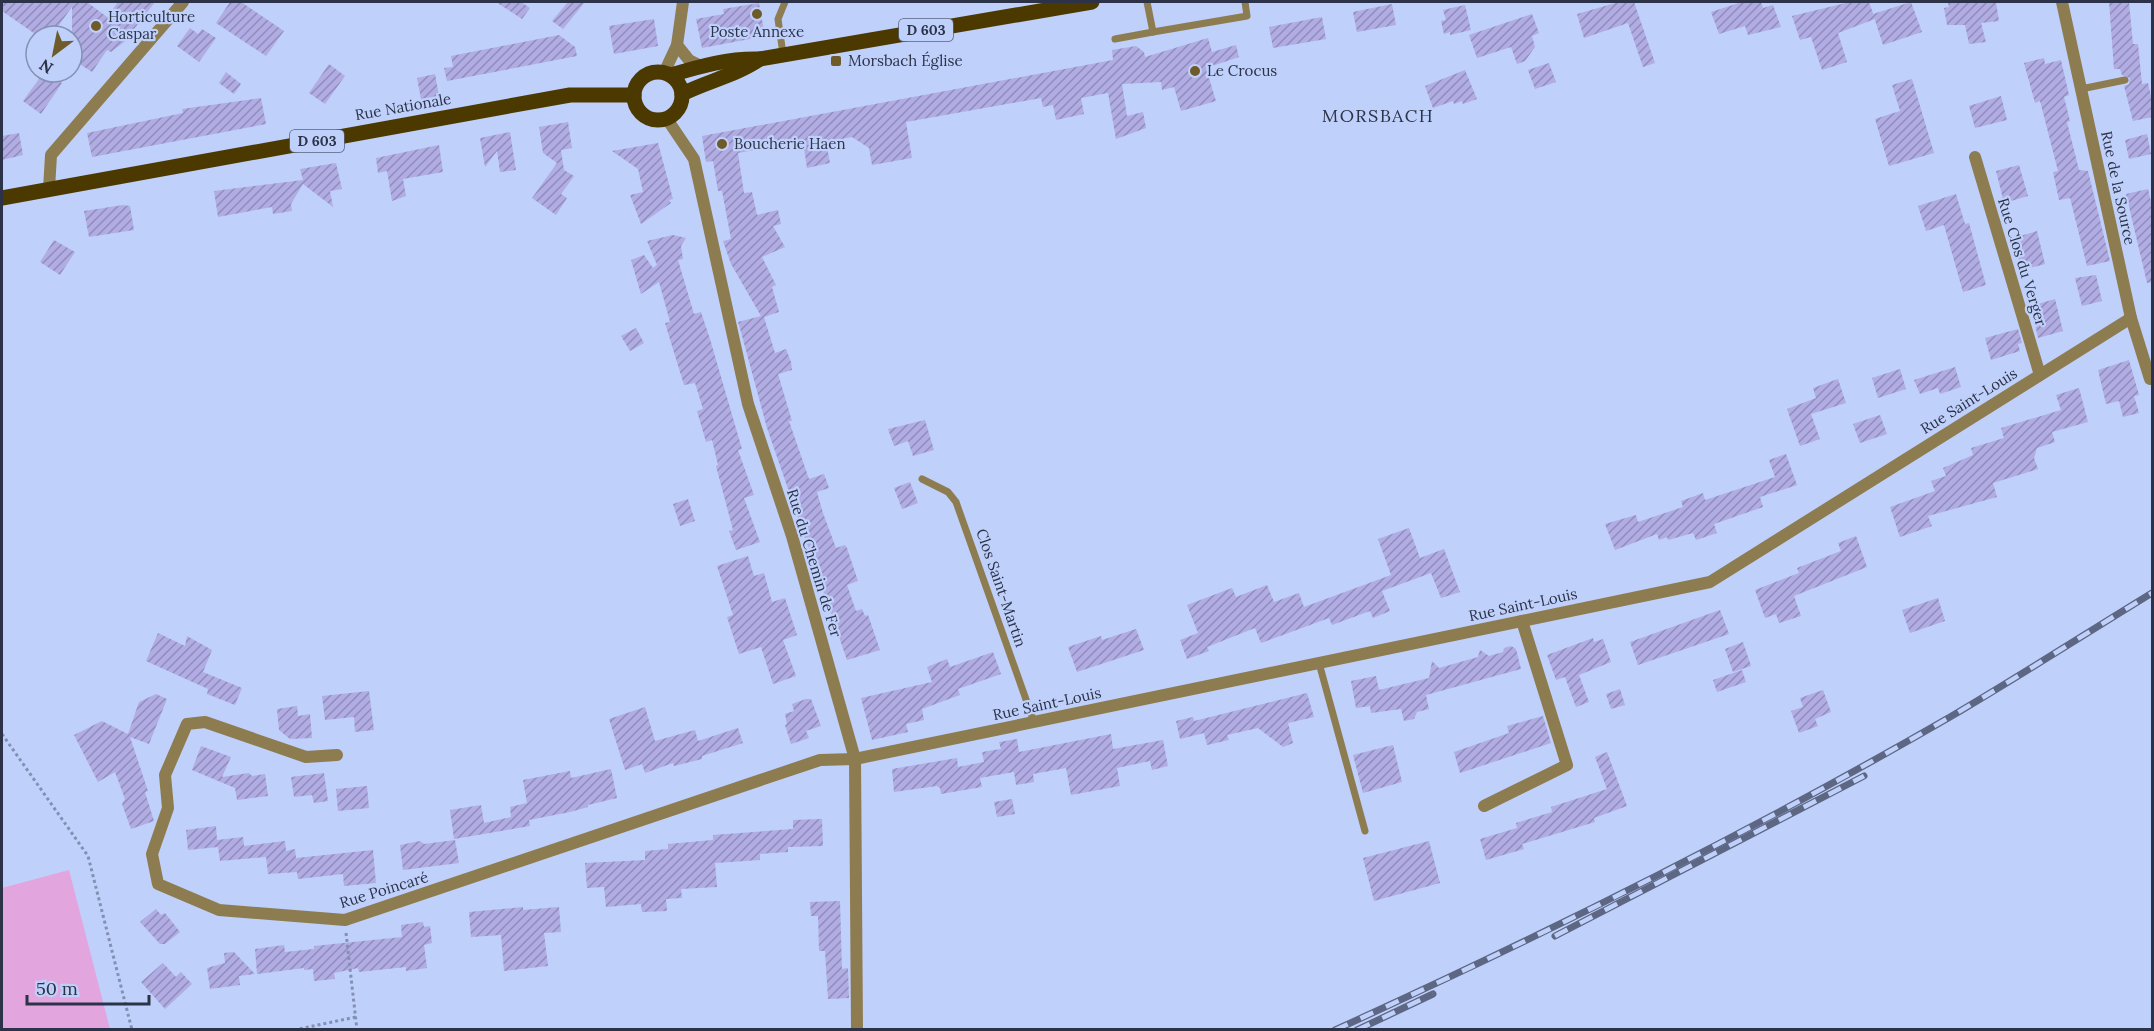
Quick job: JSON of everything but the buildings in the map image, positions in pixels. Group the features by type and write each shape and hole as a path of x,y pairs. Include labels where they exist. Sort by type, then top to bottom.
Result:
{"main road":[{"name":"D 603","path":"667,74 740,58 760,59 783,56 1092,2"},
{"name":"D 603","path":"682,94 711,80 745,70 760,59"},
{"path":"667,74 680,86 682,94 679,109 667,119 651,119 644,116 639,110 634,95 644,77 667,74"},
{"name":"Rue Nationale","path":"2,198 570,95 634,95"}],"street":[{"path":"49,189 51,155 183,2"},
{"path":"667,74 677,45 683,2"},
{"name":"Rue de la Source","path":"2062,2 2131,318 2150,380"},
{"path":"677,45 689,60 700,66"},
{"name":"Rue du Chemin de Fer","path":"667,119 694,159 748,404 792,536 855,759 857,1029"},
{"name":"Rue Clos du Verger","path":"1975,157 2040,375"},
{"name":"Rue Saint-Louis","path":"855,759 1710,582 2131,318"},
{"path":"1484,806 1567,765 1522,621"},
{"name":"Rue Poincaré","path":"337,755 306,757 205,722 187,724 165,775 168,808 152,854 158,884 219,910 345,920 820,760 855,759"}],"lane":[{"path":"783,56 778,19 785,2"},
{"path":"1147,2 1153,32"},
{"path":"1115,39 1247,16 1245,2"},
{"path":"2081,89 2125,80"},
{"name":"Clos Saint-Martin","path":"922,479 948,492 956,502 1034,722"},
{"path":"1319,663 1365,831"}],"path":[{"path":"2,734 88,856 132,1029"},
{"path":"345,920 357,1029"},
{"path":"294,1029 356,1017"}],"shaded area":[{"path":"69,870 110,1029 2,1029 2,888"}],"railway":[{"path":"1335,1030 1569,920 1723,842 1950,717 2152,593"},
{"path":"1555,936 1864,776"},
{"path":"1357,1030 1433,994"}],"place":[{"name":"Poste Annexe","path":"757,14"},
{"name":"Horticulture Caspar","path":"96,26"},
{"name":"Morsbach Église","path":"836,61"},
{"name":"Le Crocus","path":"1195,71"},
{"name":"Boucherie Haen","path":"722,144"}],"district":[{"name":"MORSBACH","path":"1378,116"}]}
